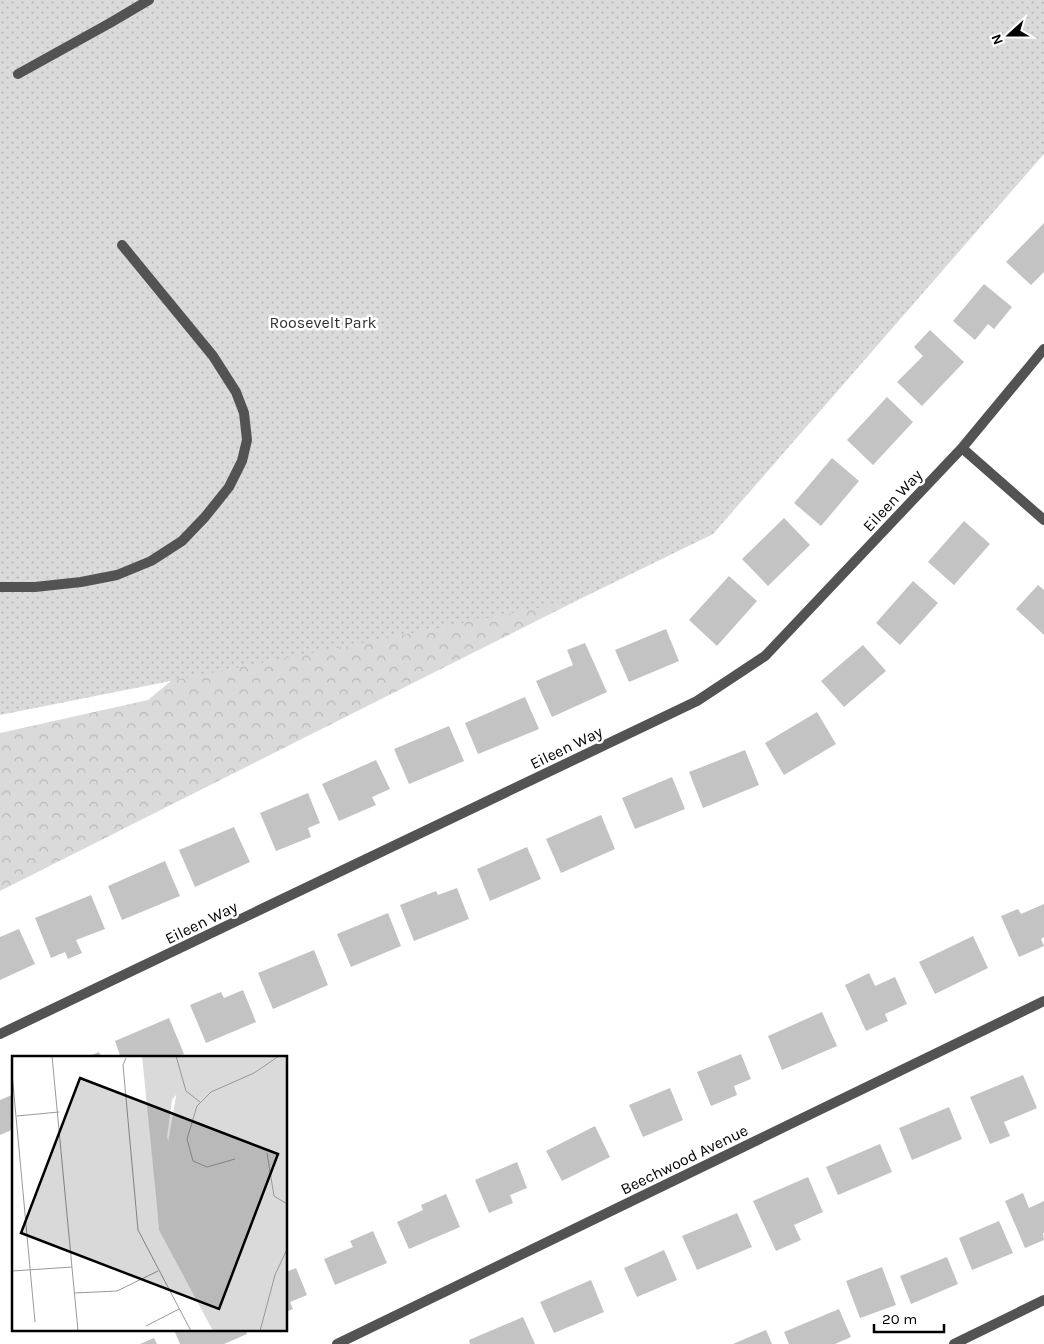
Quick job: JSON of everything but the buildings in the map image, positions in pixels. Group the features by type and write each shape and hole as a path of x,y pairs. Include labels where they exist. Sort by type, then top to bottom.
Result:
{"street":[{"path":"18,74 149,0"},
{"path":"0,587 35,587 81,582 117,575 151,561 182,541 204,517 229,487 242,461 247,440 244,413 236,392 213,356 122,246"},
{"name":"Eileen Way","path":"0,1034 697,701 765,656 962,448 1044,348"},
{"path":"962,448 1044,520"},
{"name":"Beechwood Avenue","path":"336,1344 1044,1001"},
{"path":"954,1344 1044,1300"}],"green space":[{"name":"Roosevelt Park","path":"0,0 1044,0 1044,154 713,534 578,600 0,715"},
{"path":"343,539 566,567 578,600 0,891 0,733 148,700"}]}
